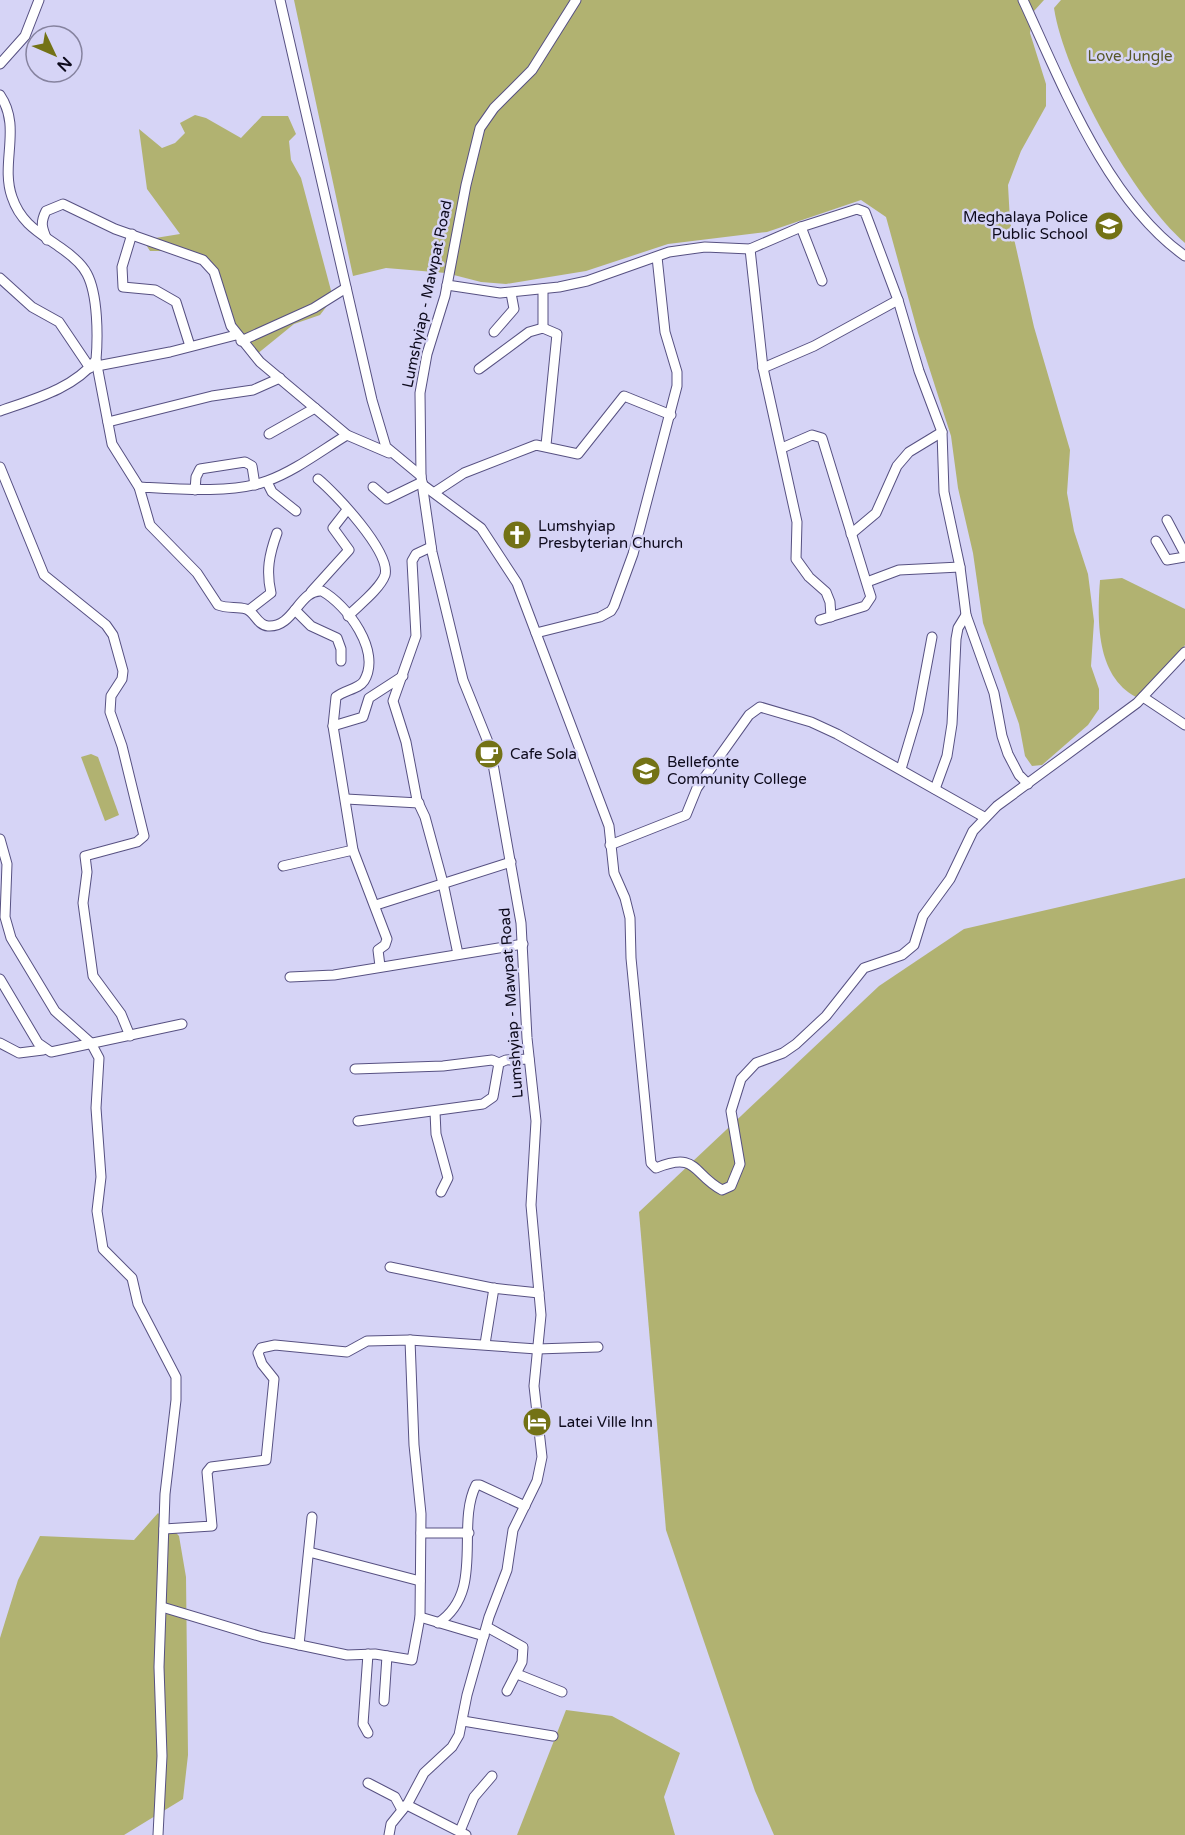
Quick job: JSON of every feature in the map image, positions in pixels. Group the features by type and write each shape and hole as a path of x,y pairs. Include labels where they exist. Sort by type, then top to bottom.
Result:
{"street":[{"path":"0,64 25,36 39,0"},
{"path":"280,0 372,400 386,447 422,481 481,528 517,583 609,826 614,873 625,897 630,918 631,958 651,1163 656,1168 675,1161 688,1162 722,1190 731,1186 740,1164 731,1111 741,1079 756,1063 783,1053 796,1044 826,1016 864,968 902,955 914,945 927,909 950,879 973,831 984,817 1143,697 1185,652"},
{"name":"Lumshyiap - Mawpat Road","path":"389,1835 391,1824 405,1808 424,1773 456,1742 485,1631 506,1575 513,1530 537,1481 541,1465 534,1386 541,1324 531,1205 536,1121 529,1059 523,944 511,861 490,747 464,680 431,547 422,481 419,414 422,374 447,285 466,185 480,128 494,108 532,70 576,0"},
{"path":"1023,0 1087,135 1108,170 1146,220 1185,256"},
{"path":"0,95 9,112 11,122 3,177 12,198 26,223 75,260 88,277 96,320 90,361"},
{"path":"47,240 41,227 46,211 58,204 68,205 115,229 194,255 214,272 227,316 239,338 260,362 347,435 391,454"},
{"path":"447,285 482,292 511,293 543,289 586,281 657,257 693,248 750,249 801,227 857,209 865,212 898,300 919,371 942,432 945,499 960,567 966,615 994,693 1002,736 1008,754 1019,776 1028,784"},
{"path":"801,227 822,281"},
{"path":"132,234 122,267 123,287 149,288 176,302 190,346"},
{"path":"750,249 763,368 797,522 796,559 808,577 826,592 830,602 831,617"},
{"path":"536,633 600,617 611,611 633,554 671,415 677,379 665,332 657,257"},
{"path":"0,278 32,307 59,322 90,361 112,444 139,487 150,525 197,573 218,605 249,610 262,624 272,626 285,620 349,550 333,528 347,510"},
{"path":"0,411 62,387 90,361 239,338 314,308 346,288"},
{"path":"543,289 543,328"},
{"path":"494,332 514,309 511,293"},
{"path":"763,368 814,346 898,300"},
{"path":"479,369 529,332 543,328 553,330 557,338 546,445"},
{"path":"108,422 212,396 253,390 280,378"},
{"path":"435,492 464,473 525,449 546,445 578,454 624,396 671,415"},
{"path":"269,434 315,408"},
{"path":"851,534 876,513 897,466 909,452 942,432"},
{"path":"139,487 195,490 267,482 347,435"},
{"path":"782,448 813,435 822,438 871,597 869,603 819,620"},
{"path":"195,490 196,477 200,470 245,462 252,466 255,484"},
{"path":"0,467 44,575 106,625 113,635 123,671 122,679 111,696 110,712 122,746 144,836 137,842 85,856 87,872 83,903 93,976 121,1014 130,1036"},
{"path":"318,479 347,510 379,552 386,571 379,584 348,616"},
{"path":"373,487 382,498 387,499 422,481"},
{"path":"267,482 269,490 296,512"},
{"path":"1156,541 1167,560 1185,555 1167,520"},
{"path":"1175,535 1185,528"},
{"path":"249,610 271,593 267,572 270,553 277,533"},
{"path":"431,547 416,554 412,561 417,623 413,648 393,701 406,742 418,803 425,817 443,883 458,954"},
{"path":"867,582 899,570 960,567"},
{"path":"310,593 316,590 329,595 348,616 366,647 366,675 361,684 336,697 333,726 353,850 376,905 387,939 385,945 378,950 380,966"},
{"path":"295,610 311,626 337,638 341,649 341,661"},
{"path":"935,789 949,745 956,639 958,628 966,615"},
{"path":"900,769 918,712 932,638"},
{"path":"333,726 359,720 365,713 365,705 369,698 403,676"},
{"path":"1143,697 1185,724"},
{"path":"610,845 686,815 697,788 750,715 760,707 811,722 984,817"},
{"path":"346,799 418,803"},
{"path":"0,839 7,864 4,917 11,938 55,1011 91,1043 99,1058 96,1108 101,1177 97,1210 103,1249 132,1278 138,1304 176,1377 176,1400 168,1450 164,1529 158,1702 162,1767 158,1835"},
{"path":"283,866 353,850"},
{"path":"376,905 511,861"},
{"path":"290,977 334,975 523,944"},
{"path":"0,979 44,1050"},
{"path":"0,1043 19,1053 44,1050 51,1052 182,1024"},
{"path":"355,1069 443,1066 492,1060 499,1063 506,1060 529,1059"},
{"path":"358,1121 435,1112 488,1102 496,1090 499,1063"},
{"path":"435,1112 436,1134 448,1178 441,1192"},
{"path":"390,1267 494,1288 539,1293"},
{"path":"485,1344 494,1288"},
{"path":"164,1529 212,1526 207,1472 211,1467 266,1460 274,1379 260,1360 258,1353 261,1348 275,1345 347,1352 367,1341 410,1340 537,1349 598,1347"},
{"path":"162,1607 190,1613 262,1637 347,1655 368,1654 405,1660 414,1658 420,1617 421,1533 410,1340"},
{"path":"438,1623 452,1612 463,1587 468,1560 468,1519 478,1484 525,1506"},
{"path":"299,1645 312,1517"},
{"path":"421,1533 469,1533"},
{"path":"309,1552 420,1581"},
{"path":"420,1617 438,1623 485,1631 522,1644 523,1655 517,1674 507,1692"},
{"path":"368,1654 363,1724 368,1733"},
{"path":"384,1701 387,1656"},
{"path":"517,1674 562,1692"},
{"path":"463,1720 553,1736"},
{"path":"369,1783 395,1797 405,1808 463,1833 474,1797 492,1776"}],"green space":[{"path":"294,0 1044,0 1034,11 1030,33 1046,84 1046,106 1021,151 1008,185 1010,221 1034,327 1070,450 1067,493 1074,531 1088,574 1094,621 1091,666 1099,689 1099,709 1088,725 1042,765 1032,766 1025,756 1019,724 983,623 973,553 958,488 951,436 918,333 886,217 861,200 767,232 668,244 586,271 506,284 481,282 446,273 386,268 353,276"},
{"name":"Love Jungle","path":"1061,0 1185,0 1185,243 1144,197 1104,134 1086,100 1060,36 1054,8"},
{"path":"195,115 206,118 241,138 262,116 288,116 296,134 289,141 291,160 301,178 333,298 320,315 294,324 251,359 236,331 217,285 208,272 197,261 183,254 171,251 150,251 143,240 180,234 147,189 139,129 162,148 175,143 185,133 180,123"},
{"path":"1122,578 1185,609 1185,645 1175,659 1136,697 1123,688 1113,676 1106,662 1100,630 1100,580"},
{"path":"91,754 98,757 119,815 105,821 81,757"},
{"path":"1185,878 1185,1835 774,1835 755,1791 666,1530 639,1212 879,986 964,929"},
{"path":"158,1513 179,1536 186,1577 188,1755 183,1799 124,1835 0,1835 0,1638 18,1580 40,1536 134,1540"},
{"path":"566,1710 612,1716 680,1753 664,1797 675,1835 517,1835"}],"place":[{"name":"Meghalaya Police Public School","path":"1109,226"},
{"name":"Lumshyiap Presbyterian Church","path":"517,535"},
{"name":"Cafe Sola","path":"489,754"},
{"name":"Bellefonte Community College","path":"646,771"},
{"name":"Latei Ville Inn","path":"537,1422"}]}
